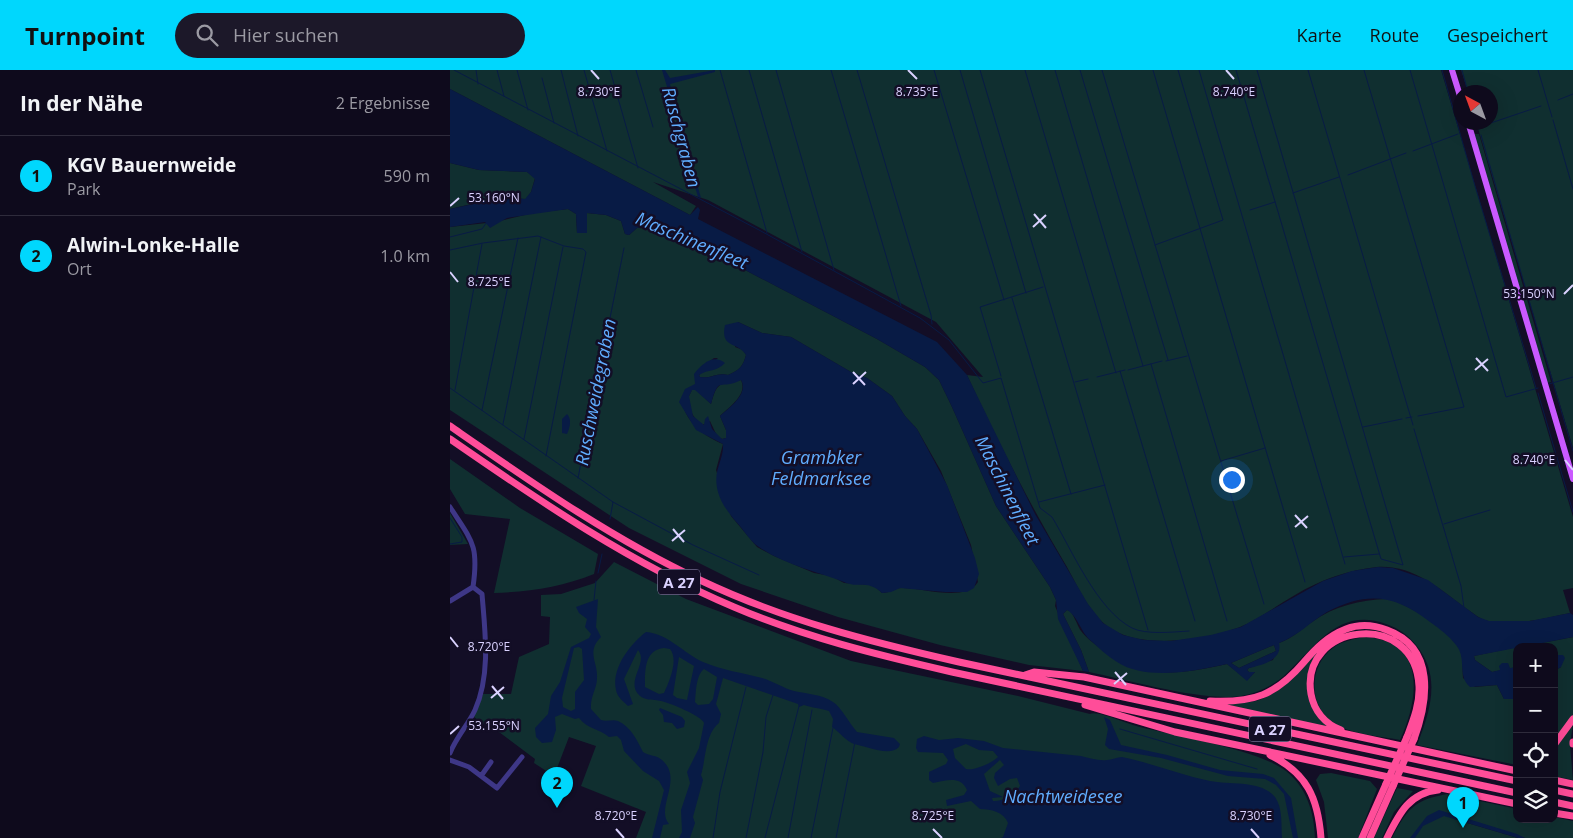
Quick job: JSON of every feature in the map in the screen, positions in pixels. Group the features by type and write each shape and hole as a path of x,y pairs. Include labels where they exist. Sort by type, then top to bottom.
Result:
{"highway":[{"name":"A 27","path":"450,426 610,533 664,562 738,597 840,633 1023,676 1513,781"},
{"name":"A 27","path":"450,439 604,542 651,568 735,608 796,630 881,656 1513,792"},
{"path":"1191,700 1233,702 1262,696 1283,684 1316,648 1333,635 1350,628 1369,626 1396,635 1417,654 1423,669 1425,700 1389,785 1362,838"},
{"path":"1360,737 1336,728 1325,721 1318,712 1311,691 1316,663 1323,652 1341,638 1367,633 1383,636 1400,645 1415,668 1419,698 1410,738"},
{"path":"1023,676 1034,672 1084,677 1513,769"},
{"path":"1062,696 1077,703 1174,732 1513,803"},
{"path":"1558,739 1573,719"},
{"path":"1261,751 1289,766 1306,784 1316,804 1321,838"},
{"path":"1558,781 1573,784"},
{"path":"1370,838 1389,785"},
{"path":"1387,838 1400,813 1410,801 1431,791 1450,790"},
{"path":"1558,791 1573,794"},
{"path":"1558,803 1573,806"},
{"path":"1558,813 1571,817"}],"main road":[{"path":"1452,70 1456,85"},
{"path":"1470,130 1573,478"}],"street":[{"path":"450,507 475,549 476,563 473,587"},
{"path":"450,601 473,587"},
{"path":"450,753 461,730 475,710 481,689 485,642 482,594 473,587"},
{"path":"450,760 469,767 497,788 522,757"},
{"path":"481,776 491,762"}],"green space":[{"path":"450,70 1441,70 1453,111 1453,130 1459,130 1573,517 1573,588 1563,590 1570,613 1519,622 1498,623 1488,621 1479,617 1424,579 1402,570 1390,567 1377,567 1345,573 1324,580 1247,624 1210,636 1159,641 1127,636 1113,630 1098,618 1081,593 1014,472 967,375 983,377 936,322 708,200 653,182 696,206 690,215 450,89"},
{"path":"1461,70 1573,70 1573,448 1478,130 1498,130 1498,85 1466,85"},
{"path":"1474,134 1479,134 1551,382 1546,383"},
{"path":"450,163 479,170 527,172 535,178 531,192 526,199 497,198 450,209"},
{"path":"568,209 576,214 577,233 587,213 606,215 621,221 625,234 629,235 637,228 647,226 661,231 666,236 687,240 711,250 877,339 925,367 939,380 996,506 1050,587 1056,600 1055,606 1083,671 1029,665 940,645 838,617 741,584 629,528 450,410 450,227 496,222 533,213","holes":["738,322 762,333 791,337 851,372 867,378 892,396 905,416 917,429 941,471 971,545 978,582 972,588 963,592 953,593 910,588 901,588 882,593 873,585 844,583 831,576 814,573 757,547 731,516 716,470 723,444 699,430 689,419 683,406 695,384 697,371 714,358 718,358 699,375 700,377 728,375 738,370 742,365 746,355 743,350 735,347"]},
{"path":"741,380 742,391 740,396 720,416 726,430 726,438 722,439 717,436 710,421 705,425 697,421 690,409 689,396 692,390 696,390 711,404 715,392 720,385"},
{"path":"450,459 520,508 598,554 594,574 545,588 494,593 510,519 465,514 450,489"},
{"path":"450,513 468,544 450,545"},
{"path":"614,562 686,599 851,661 1018,696 1090,714 1100,714 1135,726 1216,744 1273,763 1286,771 1304,793 1311,810 1315,838 636,838 646,812 581,786 596,746 569,737 554,776 534,763 535,759 491,726 489,728 474,717 483,694 511,694 519,657 549,644 550,617 541,616 541,595 561,594 595,583"},
{"path":"1387,599 1406,606 1428,619 1447,634 1460,650 1463,678 1475,687 1497,685 1504,699 1513,699 1513,764 1417,745 1429,707 1431,682 1429,669 1424,657 1413,641 1402,632 1386,624 1369,620 1355,621 1342,625 1319,641 1283,677 1272,685 1247,695 1225,697 1187,693 1089,672 1081,650 1063,614 1067,610 1070,611 1081,631 1088,638 1116,659 1131,666 1146,670 1177,672 1227,664 1247,680 1255,672 1249,672 1247,670 1249,668 1273,660 1279,643 1320,616 1338,608 1367,601"},
{"path":"1365,637 1385,641 1399,649 1408,661 1413,675 1414,690 1411,707 1400,740 1358,733 1341,727 1325,716 1319,707 1314,686 1315,675 1319,665 1333,648 1348,641"},
{"path":"1573,637 1573,716 1558,736 1558,669 1561,667 1558,643 1542,643"},
{"path":"1274,645 1276,651 1239,668 1231,663"},
{"path":"1324,646 1309,689 1328,727 1225,705 1255,701 1271,695 1295,676"},
{"path":"1513,648 1513,668 1492,672 1475,660 1474,656"},
{"path":"1573,723 1570,745 1573,780 1558,777 1558,744"},
{"path":"1331,773 1370,781 1377,789 1358,838 1328,838 1324,802 1316,780 1320,774"},
{"path":"1397,788 1413,791 1394,812 1382,838 1374,838"},
{"path":"1447,794 1513,808 1513,823 1558,823 1558,818 1573,821 1573,838 1525,838 1456,817 1454,819 1518,838 1392,838 1402,820 1413,807 1436,796"}],"water":[{"path":"662,70 665,70 670,78 715,70 715,72 670,84 680,130"},
{"name":"Maschinenfleet","path":"450,89 690,215 698,207 700,210 698,219 937,342 967,375 1035,514 1088,604 1103,623 1123,635 1144,640 1171,641 1211,635 1241,627 1323,581 1352,571 1378,567 1393,568 1428,580 1478,617 1489,621 1530,621 1570,613 1573,615 1573,637 1542,643 1513,643 1513,649 1474,656 1475,660 1492,672 1500,670 1499,666 1502,663 1508,663 1510,668 1513,668 1513,699 1504,699 1497,685 1470,687 1464,678 1459,650 1453,642 1441,630 1417,613 1393,601 1368,599 1355,601 1327,612 1292,637 1279,643 1278,654 1275,658 1249,668 1247,670 1249,672 1255,672 1247,681 1227,664 1171,673 1156,673 1129,668 1113,660 1090,640 1074,616 1067,610 1063,614 1081,650 1089,672 1083,671 1058,619 1056,600 1050,587 996,506 939,380 925,367 877,339 711,250 687,240 666,236 661,231 647,226 637,228 629,235 625,234 621,221 606,215 587,213 587,233 577,233 576,214 568,209 507,218 490,228 485,222 450,227 450,209 488,201 507,193 516,198 525,199 531,192 535,179 527,172 479,170 450,163","holes":["1274,645 1276,651 1239,668 1231,663"]},
{"name":"Ruschgraben","path":"682,132 701,198 698,197 679,133"},
{"name":"Grambker Feldmarksee","path":"738,322 762,333 791,337 851,372 867,378 892,396 905,416 917,429 947,485 975,558 979,574 974,588 967,592 945,592 900,588 882,593 872,586 850,584 779,559 751,540 727,510 718,492 716,478 723,444 696,430 679,402 685,389 695,384 694,374 708,361 716,359 725,363 719,368 699,375 700,377 728,375 738,370 742,365 746,355 727,341 724,333 725,325","holes":["741,380 743,385 737,400 720,416 726,430 726,438 722,439 712,429 708,416 705,419 704,425 693,416 689,396 692,390 695,390 711,404 718,386"]},
{"path":"567,414 570,418 570,424 567,434 562,433 562,419"},
{"path":"598,599 596,627 601,637 593,652 597,678 591,709 601,720 616,720 627,727 643,752 660,758 668,768 670,784 665,810 669,824 663,825 660,838 652,838 664,790 659,781 643,771 624,751 621,740 617,736 609,737 582,722 579,718 575,719 562,714 555,717 556,730 552,742 542,743 536,737 535,728 548,714 551,696 560,682 571,647 589,638 591,634 585,627 587,619 579,613 576,607","holes":["579,647 582,649 584,680 575,692 575,709 571,711 563,707 562,698 574,648"]},
{"path":"646,632 654,633 710,665 762,678 794,691 824,697 836,704 857,732 894,738 900,744 899,747 895,750 884,751 854,744 832,727 833,719 829,711 804,705 799,707 798,704 723,678 716,704 721,714 719,723 708,740 701,775 703,780 693,817 695,823 690,838 679,838 682,832 681,810 690,783 687,772 699,748 704,723 692,713 678,707 640,696 634,685 641,661 641,655 638,650 624,679 633,704 628,706 619,697 615,682 616,674 628,650","holes":["670,649 674,659 664,693 659,694 645,687 646,668 649,657 657,650","679,657 694,666 687,700 673,695","704,669 717,677 713,699 709,704 698,705 695,702 696,689 701,672"]},
{"path":"1558,655 1563,655 1565,658 1561,667 1558,669"},
{"path":"660,708 682,717 685,721 684,727 677,729 672,723 664,722 663,715 659,710"},
{"path":"1104,717 1110,720 1121,745 1167,755 1220,770 1263,774 1274,778 1291,798 1298,838 1293,838 1284,794 1276,785 1265,779 1228,776 1161,758 1109,749 1105,745 1108,729"},
{"name":"Nachtweidesee","path":"924,736 939,740 958,738 984,741 1003,748 1081,756 1100,760 1122,757 1210,781 1245,784 1262,788 1278,801 1282,838 1001,838 1008,823 1000,814 980,809 971,801 947,806 946,800 964,795 967,790 961,782 948,780 933,783 929,780 929,772 946,764 948,760 943,753 918,752 916,748 917,739","holes":["966,744 979,750 993,751 998,757 983,766 966,769 955,758 953,749","1000,760 1004,765 995,773 994,778 998,786 1010,779 1017,778 1020,786 1008,797 993,801 992,798 1003,797 990,791 984,774"]},
{"path":"1439,810 1525,838 1518,838 1444,816 1423,826 1415,838 1410,838 1427,816"}],"waterway":[{"name":"Ruschgraben","path":"454,70 759,230 920,318 949,340 983,383 1001,378 1040,508 1052,517 1097,594 1119,619 1132,628 1152,632 1189,631"},
{"path":"476,70 478,84"},
{"path":"497,70 504,96"},
{"path":"517,70 528,110"},
{"path":"561,70 578,136"},
{"path":"584,70 607,151"},
{"path":"610,70 638,168"},
{"path":"636,70 653,127"},
{"path":"720,70 767,233"},
{"path":"749,70 802,252"},
{"path":"776,70 834,270"},
{"path":"831,70 901,306"},
{"path":"857,70 931,315 932,324"},
{"path":"934,70 1004,300"},
{"path":"960,70 1026,293"},
{"path":"980,70 1148,630"},
{"path":"1025,70 1116,373"},
{"path":"1055,70 1143,366"},
{"path":"1080,70 1168,360"},
{"path":"1102,70 1264,604"},
{"path":"1153,70 1305,582"},
{"path":"1155,245 1223,220 1178,70"},
{"path":"1199,70 1345,564"},
{"path":"1236,70 1381,559 1403,565 1257,70"},
{"path":"1308,70 1413,425"},
{"path":"1364,70 1464,407 1418,416"},
{"path":"1410,70 1506,397 1538,388"},
{"path":"1442,70 1536,388"},
{"path":"1462,70 1466,85"},
{"path":"1538,70 1552,117"},
{"path":"542,78 554,123"},
{"path":"1558,100 1573,94"},
{"path":"1498,121 1541,106"},
{"path":"1553,120 1573,189"},
{"path":"1413,151 1458,134"},
{"path":"1481,135 1573,451"},
{"path":"1348,175 1406,153"},
{"path":"1293,193 1339,177"},
{"path":"1250,210 1275,202"},
{"path":"450,237 482,229 487,222"},
{"path":"450,250 483,243 538,236 564,246 583,249 586,252 546,456"},
{"path":"503,424 541,237"},
{"path":"482,410 518,238"},
{"path":"455,390 482,244"},
{"path":"524,439 563,247"},
{"name":"Ruschweidegraben","path":"578,478 624,248"},
{"path":"1001,376 980,307 1043,287"},
{"path":"1012,298 1071,494"},
{"path":"1166,361 1187,356"},
{"path":"1128,370 1162,361"},
{"path":"1151,364 1227,621"},
{"path":"1097,377 1125,370"},
{"path":"1120,371 1195,621"},
{"path":"1549,384 1573,377"},
{"path":"1075,382 1088,379"},
{"path":"450,388 613,502 610,519"},
{"path":"1538,393 1573,512"},
{"path":"1406,418 1412,417"},
{"path":"1363,427 1402,419"},
{"path":"1414,429 1461,586 1464,608"},
{"path":"1221,461 1265,448"},
{"path":"1039,502 1105,485"},
{"path":"613,502 693,545 759,575"},
{"path":"1444,524 1490,510"},
{"path":"450,518 462,537 462,542 450,544"},
{"name":"Ruschweidegraben","path":"598,573 602,554"},
{"path":"1344,557 1379,554"},
{"name":"Ruschweidegraben","path":"594,600 596,581"},
{"path":"713,838 720,792 746,687"},
{"path":"746,838 763,752 766,717 773,695"},
{"path":"765,838 799,706"},
{"path":"788,838 812,710"},
{"path":"811,838 833,728"},
{"path":"1120,729 1257,769"},
{"path":"836,838 855,742"}],"place":[{"name":"Alwin-Lonke-Halle","path":"557,808"},
{"name":"KGV Bauernweide","path":"1463,828"}]}
